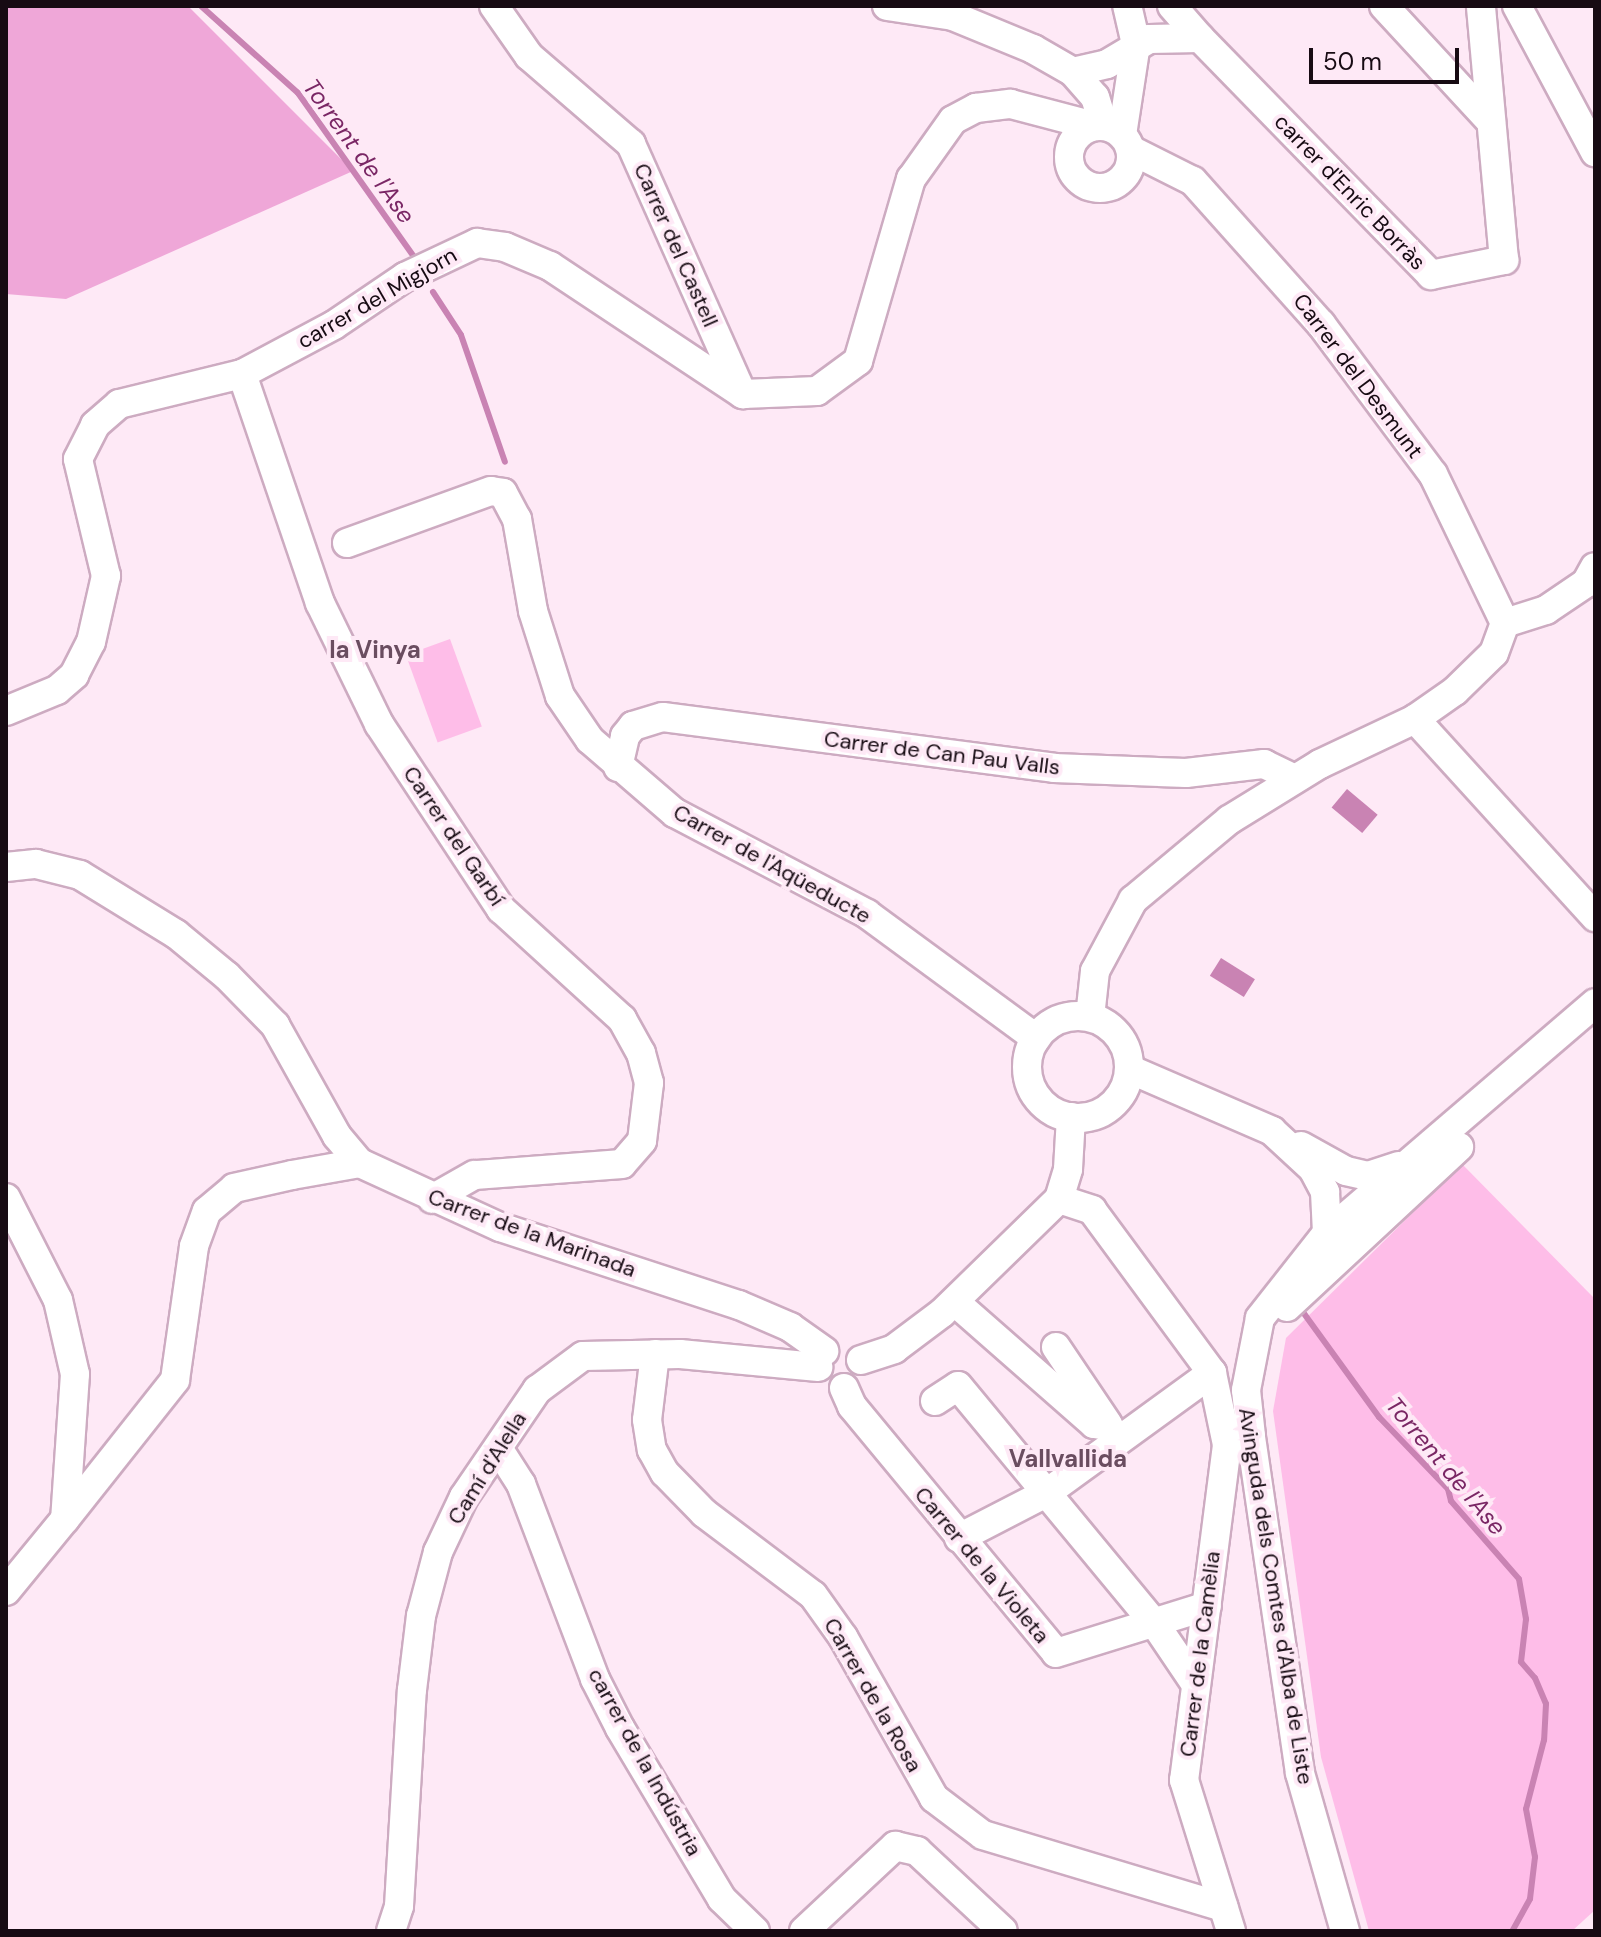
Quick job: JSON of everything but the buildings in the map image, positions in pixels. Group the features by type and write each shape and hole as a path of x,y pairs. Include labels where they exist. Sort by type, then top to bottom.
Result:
{"street":[{"name":"Carrer del Castell","path":"494,6 529,56 631,144 743,394"},
{"path":"887,6 918,7 987,26 1081,81 1115,142"},
{"path":"1034,110 1055,128 1070,151 1073,171 1088,185 1109,186 1136,44 1127,6"},
{"path":"1172,6 1200,38"},
{"path":"1384,6 1491,122"},
{"name":"carrer d'Enric Borràs","path":"1200,38 1431,275 1504,260 1481,6"},
{"path":"1517,6 1595,152"},
{"path":"1064,116 1081,81 1136,44 1173,36 1200,38"},
{"path":"743,394 817,391 858,361 900,208 930,146 953,120 976,108 1011,104 1064,116 1115,142"},
{"path":"1070,151 1078,135 1115,142"},
{"name":"Carrer del Desmunt","path":"1115,142 1193,181 1248,238 1339,349 1433,474 1505,623"},
{"name":"carrer del Migjorn","path":"6,711 57,690 74,675 91,642 106,576 78,459 95,425 119,404 242,374 334,325 405,277 477,243 505,247 550,266 743,394"},
{"name":"Carrer del Garbí","path":"242,374 320,603 379,724 501,909 622,1019 641,1053 649,1083 642,1141 622,1164 474,1175 432,1199"},
{"name":"Carrer de l'Aqüeducte","path":"347,543 491,491 503,493 517,519 533,611 560,696 590,740 618,767 723,842 867,914 1036,1038"},
{"path":"1090,1017 1095,971 1133,900 1229,820 1295,779 1415,719 1455,691 1494,653 1505,623 1546,610 1586,583 1595,567"},
{"name":"Carrer de Can Pau Valls","path":"618,767 625,736 633,726 663,717 1054,768 1186,773 1264,764 1295,779"},
{"path":"1415,719 1595,917"},
{"path":"6,867 36,864 80,875 176,934 227,976 275,1025 337,1136 360,1163 234,1188 207,1211 194,1246 175,1380 6,1591"},
{"path":"1362,1205 1595,1003"},
{"path":"1090,1017 1119,1036 1129,1069 1126,1083 1109,1107 1096,1115 1071,1117 1050,1110 1030,1085 1027,1069 1036,1038 1059,1019 1090,1017"},
{"path":"1294,1298 1595,1022"},
{"path":"1129,1069 1272,1131 1346,1171 1362,1188 1360,1222 1327,1254 1253,1351"},
{"path":"861,1360 894,1349 955,1302 1059,1199 1068,1169 1071,1117"},
{"path":"1325,1192 1362,1205 1384,1202 1465,1130 1483,1126"},
{"path":"1272,1131 1313,1169 1325,1192 1327,1233"},
{"path":"1346,1171 1384,1174 1427,1151"},
{"name":"Carrer de la Marinada","path":"360,1163 432,1199 500,1227 739,1305 790,1327 821,1359"},
{"path":"6,1198 58,1300 71,1339 73,1449 65,1519"},
{"path":"959,1538 1048,1492 1113,1433 1212,1373 1092,1210 1059,1199"},
{"name":"Avinguda dels Comtes d'Alba de Liste","path":"1345,1931 1300,1773 1247,1405 1260,1318 1327,1233 1362,1205"},
{"path":"955,1302 1094,1424 1113,1433"},
{"path":"845,1345 861,1360 859,1378 844,1388 828,1385 821,1359 845,1345"},
{"name":"Camí d'Alella","path":"391,1931 399,1906 421,1616 438,1552 464,1497 537,1390 583,1356 655,1354 821,1359"},
{"name":"Carrer de la Rosa","path":"655,1354 647,1420 652,1450 665,1473 704,1513 813,1595 843,1637 934,1798 983,1835 1227,1919"},
{"path":"1045,1382 1063,1358 1113,1433"},
{"name":"Carrer de la Camèlia","path":"1212,1373 1227,1445 1184,1780 1227,1919"},
{"path":"935,1401 958,1386 1155,1624 1195,1683"},
{"name":"Carrer de la Violeta","path":"844,1388 959,1538 1056,1653 1207,1606"},
{"name":"carrer de la Indústria","path":"498,1448 521,1484 595,1679 620,1728 722,1899 755,1931"},
{"path":"804,1931 895,1846 917,1851 1003,1931"}],"shaded area":[{"path":"6,6 188,6 353,171 66,299 6,294"},
{"path":"450,639 482,726 438,742 406,655"},
{"path":"1347,789 1378,815 1362,833 1332,807"},
{"path":"1221,958 1255,979 1244,997 1210,976"},
{"path":"1462,1164 1595,1299 1595,1910 1572,1931 1369,1931 1321,1757 1273,1411 1286,1338"}],"waterway":[{"name":"Torrent de l'Ase","path":"201,6 298,93 414,257"},
{"name":"Torrent de l'Ase","path":"433,292 461,335 505,462"},
{"name":"Torrent de l'Ase","path":"1300,1308 1379,1417 1448,1489 1451,1501 1519,1579 1526,1619 1521,1662 1535,1678 1546,1704 1544,1740 1526,1809 1535,1857 1530,1899 1512,1931"}],"district":[{"name":"la Vinya","path":"375,650"},
{"name":"Vallvallida","path":"1068,1459"}]}
